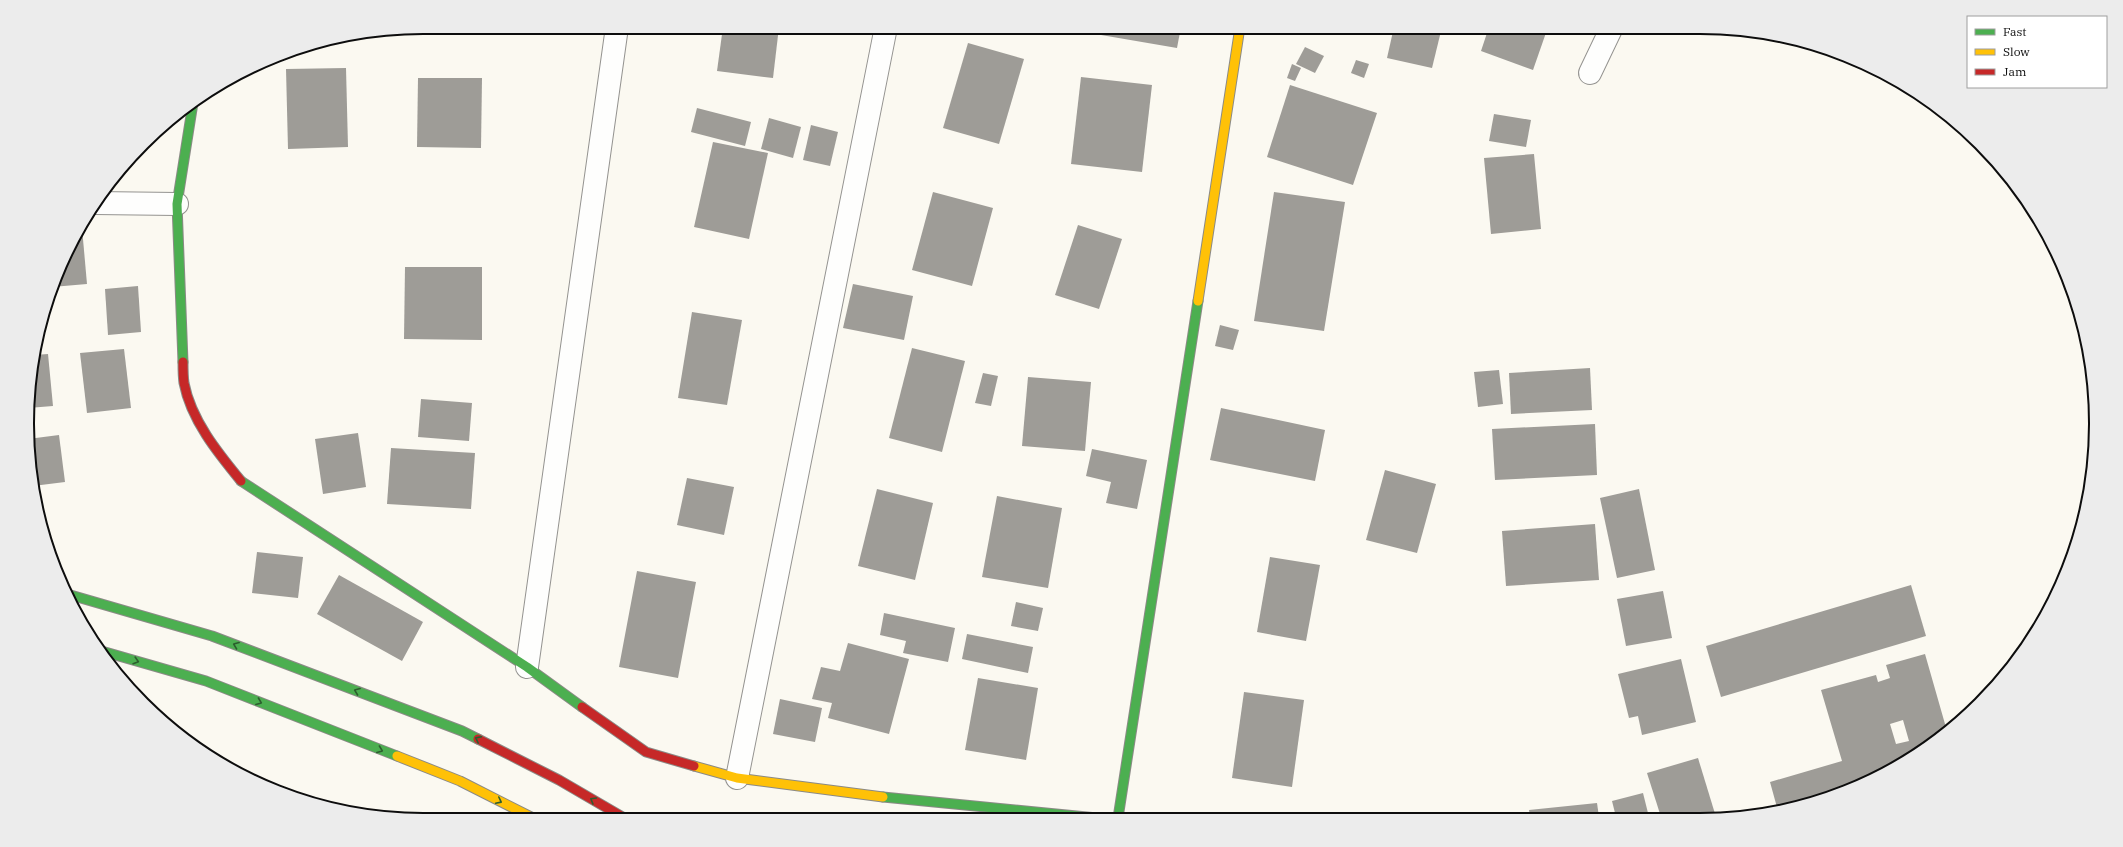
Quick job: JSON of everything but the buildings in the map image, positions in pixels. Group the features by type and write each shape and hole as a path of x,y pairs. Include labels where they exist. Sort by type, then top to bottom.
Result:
{"main road":[{"path":"1119,813 1239,34"},
{"path":"192,110 177,204 184,383 192,407 214,449 242,483 527,667 614,731 646,752 737,778 848,794 1045,813"},
{"path":"74,596 212,636 462,731 559,780 614,813"},
{"path":"109,653 206,681 460,781 523,813"}],"street":[{"path":"527,667 615,34"},
{"path":"737,778 885,34"},
{"path":"1590,73 1609,34"},
{"path":"103,203 177,204"}],"traffic: fast":[{"path":"183,362 177,204 192,110"},
{"path":"1119,813 1198,301"},
{"path":"241,481 527,667 582,707"},
{"path":"74,596 212,636 462,731 478,739"},
{"path":"109,653 206,681 397,756"},
{"path":"883,797 1046,813"}],"traffic: slow":[{"path":"1198,301 1239,34"},
{"path":"397,756 460,781 523,813"},
{"path":"694,766 737,778 883,797"}],"traffic: jam":[{"path":"183,362 184,383 199,423 223,459 241,481"},
{"path":"582,707 646,752 694,766"},
{"path":"478,739 559,780 616,813"}]}
